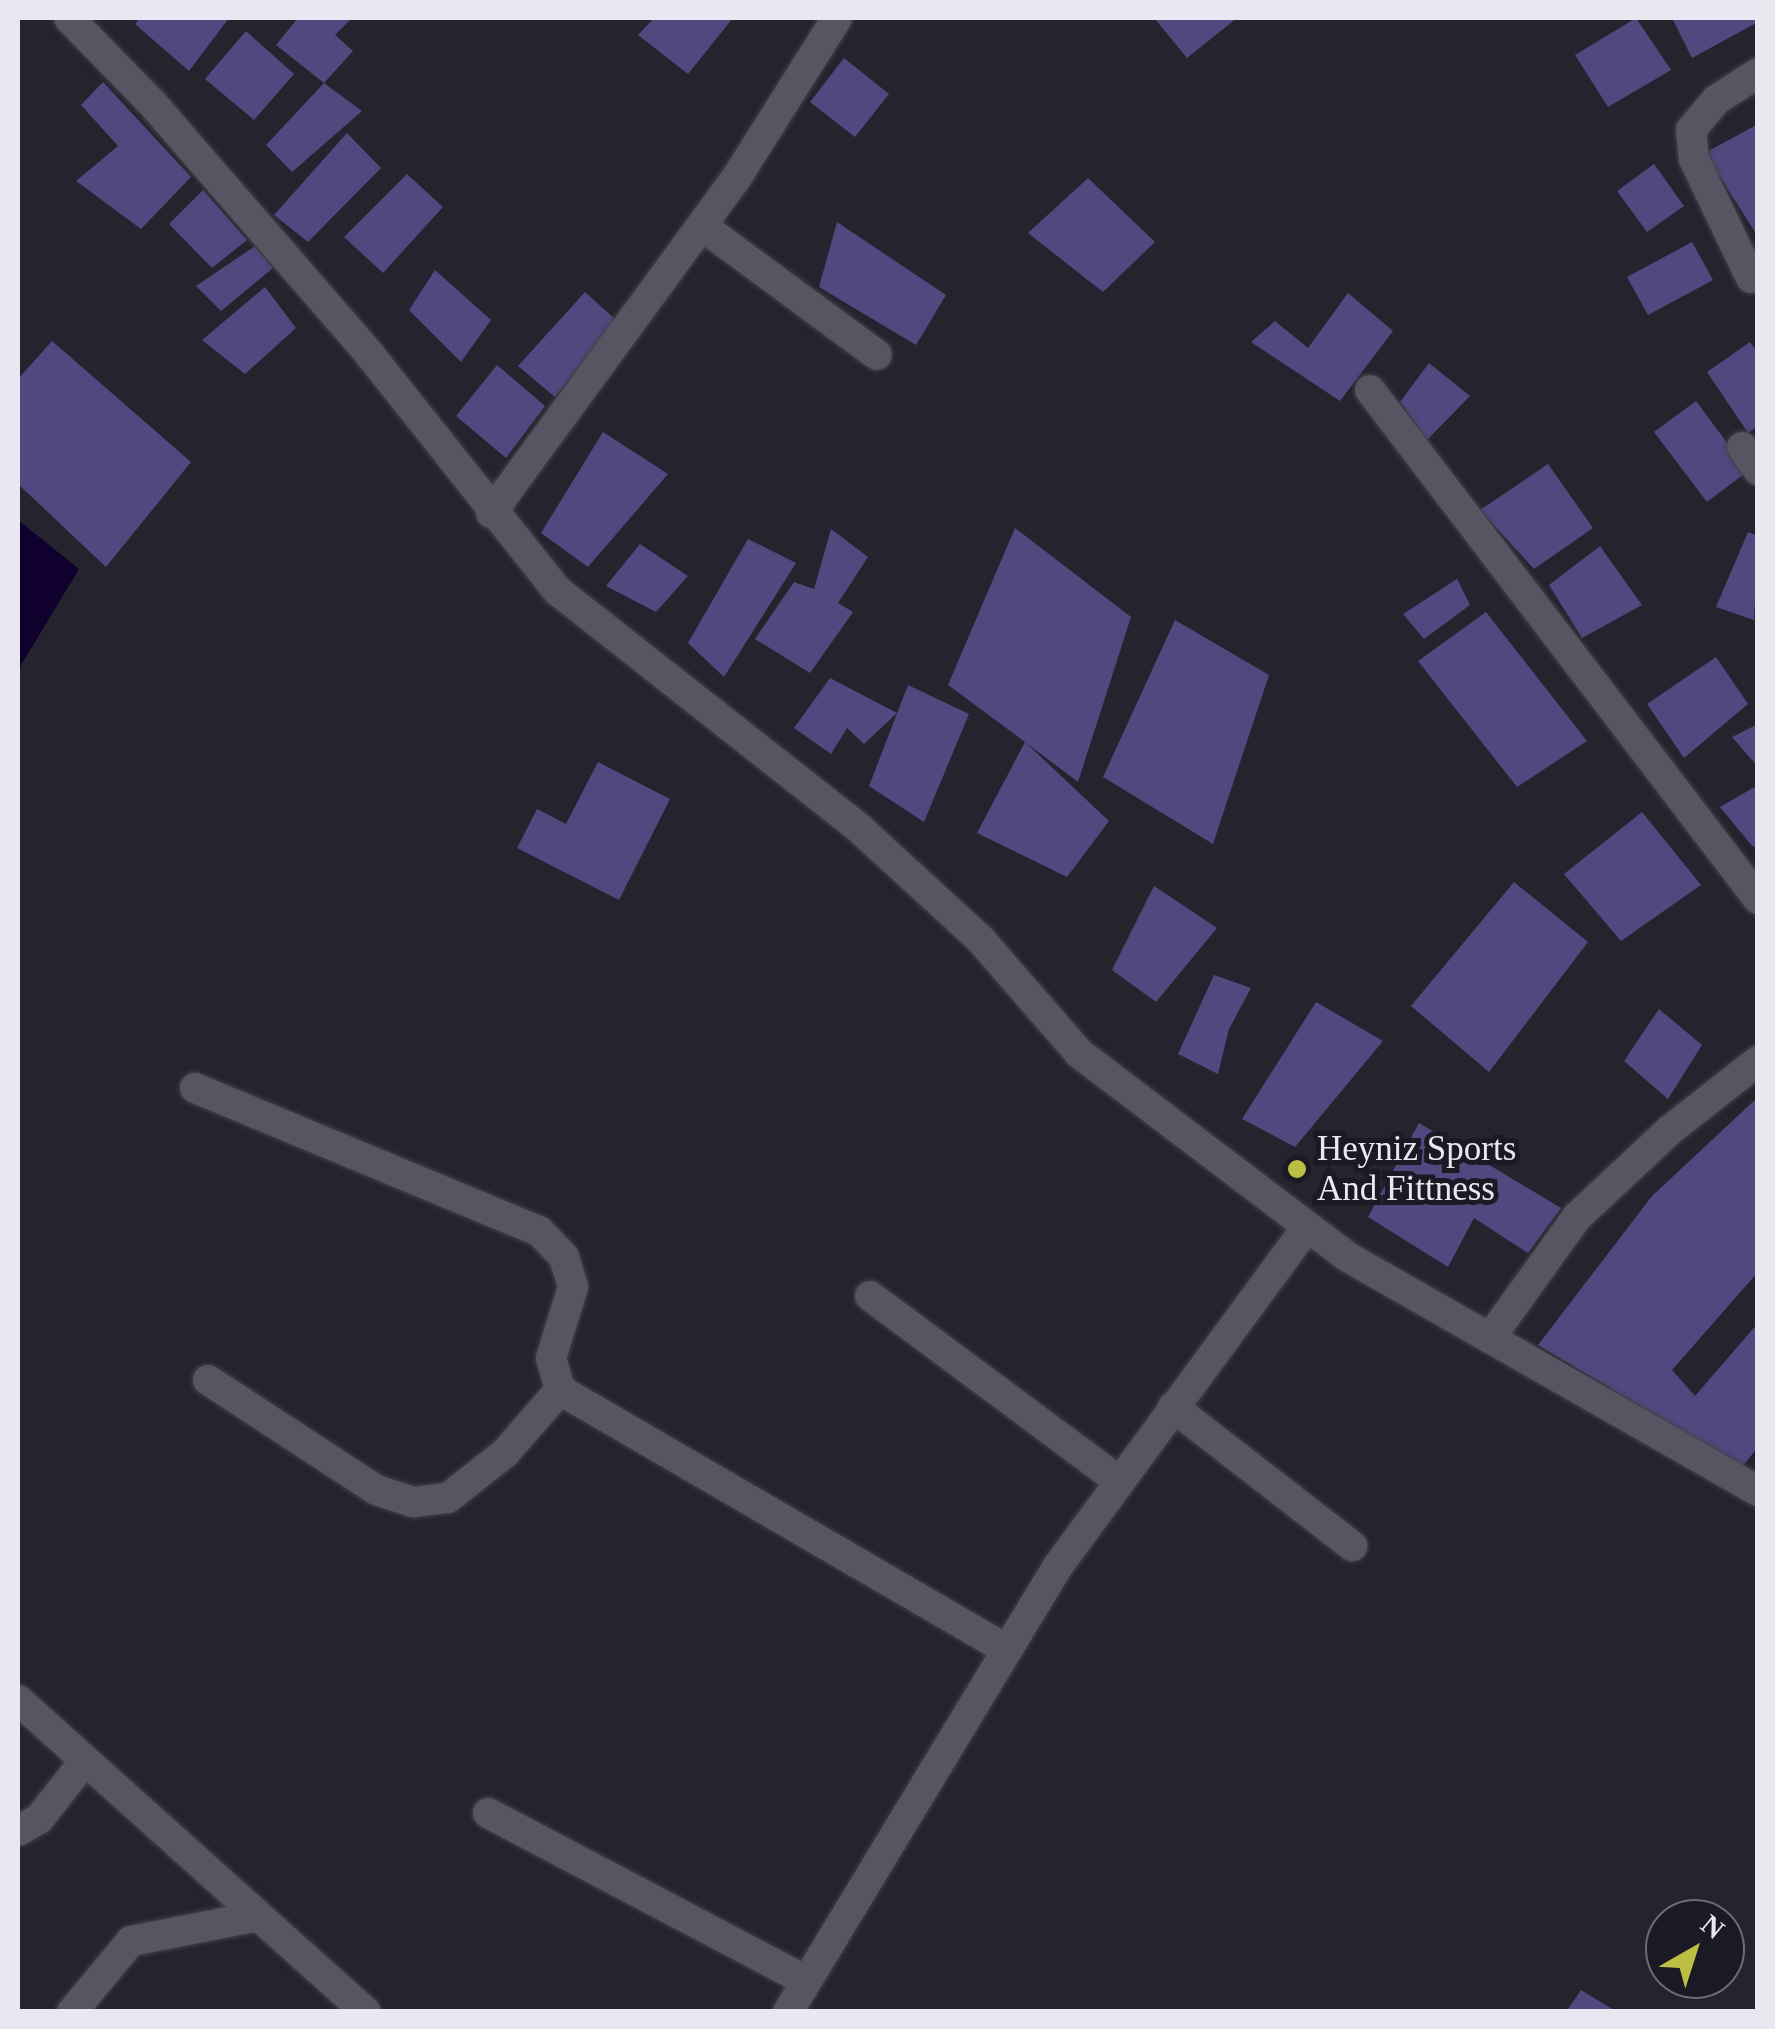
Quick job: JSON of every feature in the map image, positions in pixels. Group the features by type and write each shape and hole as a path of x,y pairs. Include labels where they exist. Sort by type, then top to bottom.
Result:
{"street":[{"path":"69,18 152,102 357,340 491,514 558,592 860,828 980,939 1080,1053 1307,1228 1758,1491"},
{"path":"491,514 702,226 837,18"},
{"path":"1751,278 1694,158 1691,130 1716,100 1758,73"},
{"path":"702,226 877,354"},
{"path":"1370,390 1758,898"},
{"path":"1490,1338 1577,1218 1670,1130 1758,1061"},
{"path":"194,1088 539,1231 564,1258 573,1288 550,1358 560,1390 1004,1648"},
{"path":"788,2012 1004,1648 1118,1480 1307,1228"},
{"path":"870,1296 1118,1480"},
{"path":"208,1380 376,1490 414,1502 448,1498 506,1453 560,1390"},
{"path":"1173,1407 1352,1546"},
{"path":"18,1700 366,2012"},
{"path":"18,1860 28,1825 83,1762"},
{"path":"488,1813 806,1981"},
{"path":"72,2012 131,1941 258,1916"}],"shaded area":[{"path":"18,520 79,569 18,670"}],"building":[{"path":"140,18 229,18 189,71 135,24"},
{"path":"298,18 352,18 335,35 353,51 324,83 276,45"},
{"path":"654,18 733,18 688,74 638,35"},
{"path":"1157,18 1237,18 1187,58 1155,19"},
{"path":"1636,18 1671,70 1608,107 1575,55"},
{"path":"1672,18 1756,18 1758,22 1692,58"},
{"path":"246,31 294,74 254,120 205,79"},
{"path":"844,58 889,94 855,137 810,102"},
{"path":"103,82 191,177 141,229 76,181 118,146 81,105"},
{"path":"324,83 362,111 292,172 266,145"},
{"path":"1758,124 1758,237 1705,153"},
{"path":"347,133 381,168 308,242 274,215"},
{"path":"1654,164 1684,206 1647,232 1617,191"},
{"path":"407,174 443,207 383,273 344,237"},
{"path":"1088,178 1155,242 1103,292 1028,233"},
{"path":"203,190 247,240 212,268 169,224"},
{"path":"837,222 946,295 916,345 819,287"},
{"path":"1692,242 1713,280 1648,315 1627,277"},
{"path":"255,246 273,268 221,311 196,286"},
{"path":"435,270 491,320 461,362 409,310"},
{"path":"265,287 296,328 245,374 202,340"},
{"path":"585,292 616,320 555,397 518,366"},
{"path":"1348,293 1393,331 1340,401 1251,342 1275,321 1308,348"},
{"path":"52,341 191,462 106,567 18,484 18,379"},
{"path":"1750,342 1758,353 1758,426 1748,433 1707,372"},
{"path":"1429,363 1470,396 1427,440 1400,402"},
{"path":"497,365 545,406 506,458 456,416"},
{"path":"1696,401 1748,471 1707,502 1654,432"},
{"path":"603,432 668,474 588,567 541,533"},
{"path":"1548,464 1593,528 1534,569 1480,510"},
{"path":"1015,528 1131,617 1078,782 948,685"},
{"path":"831,529 868,557 838,603 853,612 810,673 755,639 794,582 814,589"},
{"path":"1748,532 1758,536 1754,620 1716,607"},
{"path":"748,539 796,563 724,677 688,643"},
{"path":"640,544 688,576 656,612 606,586"},
{"path":"1600,546 1642,605 1582,638 1549,585"},
{"path":"1457,579 1470,605 1424,639 1403,614"},
{"path":"1486,612 1587,741 1517,787 1418,661"},
{"path":"1175,620 1269,675 1213,844 1103,777"},
{"path":"1716,657 1748,704 1684,758 1647,704"},
{"path":"830,678 897,713 864,744 847,728 831,754 794,728"},
{"path":"908,685 969,714 924,822 869,786"},
{"path":"1758,724 1758,767 1732,737"},
{"path":"1025,742 1109,821 1067,877 977,833"},
{"path":"598,762 670,799 619,900 517,848 537,809 566,824"},
{"path":"1758,785 1758,844 1753,847 1720,807"},
{"path":"1642,812 1701,885 1621,941 1564,874"},
{"path":"1514,882 1588,942 1489,1072 1411,1006"},
{"path":"1154,886 1217,928 1156,1002 1112,970"},
{"path":"1214,975 1251,988 1229,1029 1218,1074 1178,1054"},
{"path":"1316,1002 1383,1041 1295,1147 1242,1119"},
{"path":"1659,1009 1702,1045 1668,1099 1624,1061"},
{"path":"1758,1097 1758,1272 1672,1370 1695,1396 1758,1323 1758,1447 1742,1467 1538,1345 1652,1196"},
{"path":"1419,1123 1561,1208 1528,1253 1474,1218 1448,1267 1368,1217"},
{"path":"1581,1990 1617,2012 1566,2012"}],"place":[{"name":"Heyniz Sports And Fittness","path":"1297,1169"}]}
